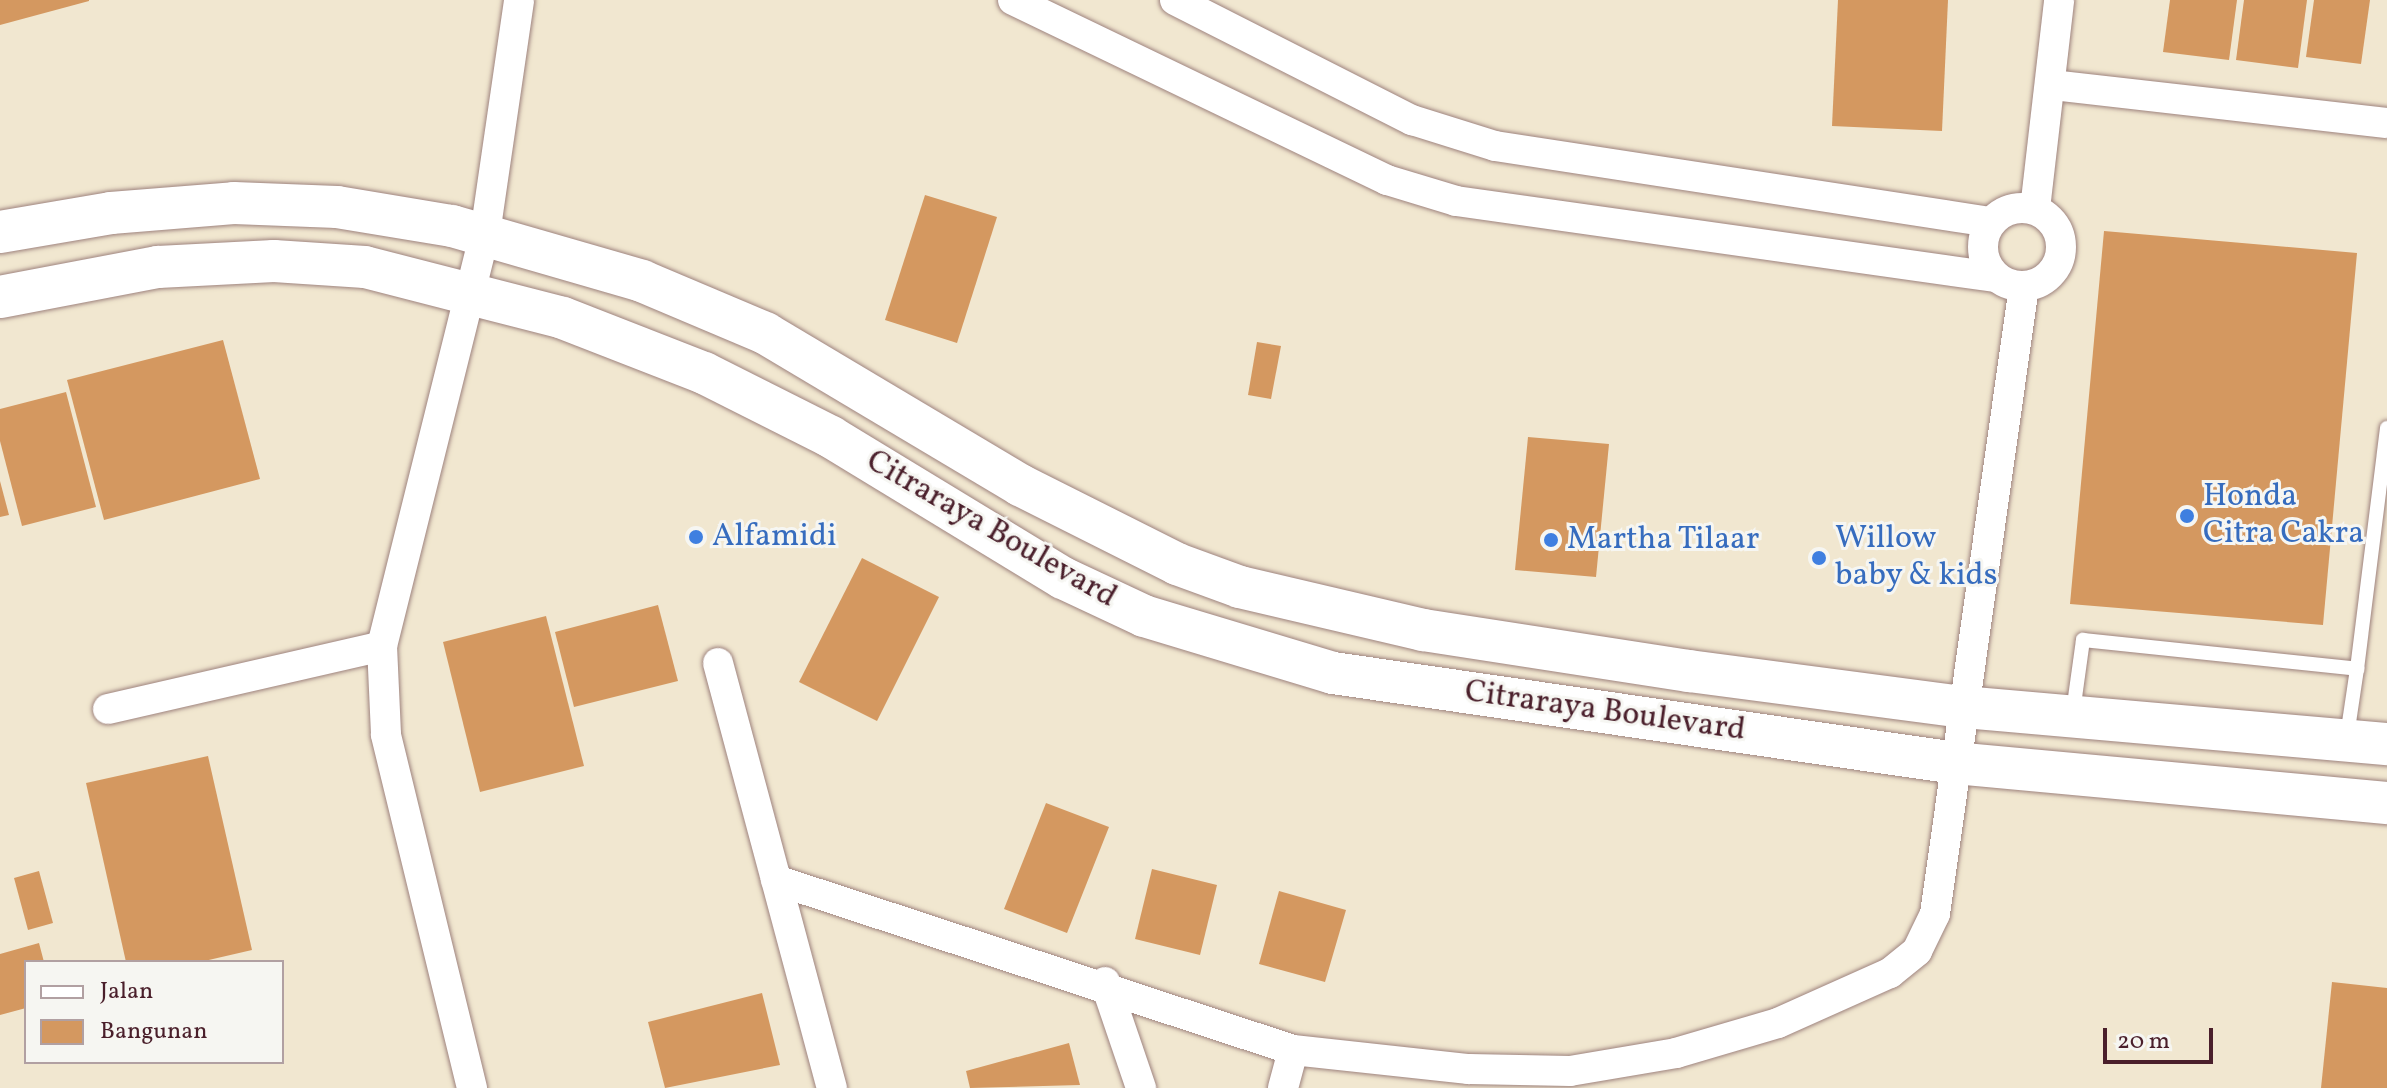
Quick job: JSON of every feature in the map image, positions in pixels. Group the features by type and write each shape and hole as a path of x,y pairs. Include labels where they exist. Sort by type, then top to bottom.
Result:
{"main road":[{"name":"Citraraya Boulevard","path":"0,232 111,213 234,203 337,207 485,234 642,281 765,333 1020,485 1177,564 1240,587 1423,630 1963,707 2367,742"},
{"name":"Citraraya Boulevard","path":"0,297 158,267 274,261 365,267 471,291 563,318 762,399 1063,578 1144,616 1235,646 1333,673 1955,763 2387,803"}],"street":[{"path":"472,1088 386,734 382,646 485,234 519,0"},
{"path":"1013,0 1387,180 1456,201 1995,277 2024,286 2052,273 2062,245 2049,217 2035,209 2019,207 1990,222 1495,146 1412,120 1175,0"},
{"path":"2035,209 2053,85 2059,0"},
{"path":"2053,85 2387,123"},
{"path":"1990,222 1982,251 1995,277"},
{"path":"776,880 1105,982 1293,1050 1570,1071 1676,1053 1778,1023 1890,973 1917,951 1935,914 2024,286"},
{"path":"108,709 382,646"},
{"path":"718,663 832,1088"},
{"path":"1105,982 1141,1088"},
{"path":"1283,1088 1293,1050"}],"lane":[{"path":"2367,742 2357,669 2387,428"},
{"path":"2072,718 2083,640 2357,669"}],"building":[{"path":"0,0 89,0 89,1 0,25"},
{"path":"1838,0 1948,0 1942,131 1832,126"},
{"path":"2170,0 2237,0 2229,60 2163,52"},
{"path":"2244,0 2307,0 2298,68 2236,60"},
{"path":"2314,0 2370,0 2361,64 2306,57"},
{"path":"925,195 997,217 957,343 885,320"},
{"path":"2104,231 2357,253 2323,625 2070,604"},
{"path":"223,340 260,479 104,520 67,380"},
{"path":"1257,342 1281,346 1271,399 1248,395"},
{"path":"66,392 96,507 22,526 0,441 0,409"},
{"path":"1528,437 1609,444 1596,577 1515,570"},
{"path":"0,481 9,515 0,517"},
{"path":"862,558 939,597 877,721 799,682"},
{"path":"658,605 678,681 574,707 555,632"},
{"path":"546,616 584,766 480,792 443,642"},
{"path":"208,756 252,950 209,960 126,960 86,783"},
{"path":"1046,803 1109,827 1067,933 1004,909"},
{"path":"1152,869 1217,885 1200,955 1135,939"},
{"path":"39,871 53,923 28,930 14,878"},
{"path":"1279,891 1346,910 1325,982 1259,964"},
{"path":"39,943 43,960 24,960 24,1009 0,1015 0,954"},
{"path":"2332,982 2387,988 2387,1088 2321,1088"},
{"path":"762,993 780,1065 665,1088 648,1022"},
{"path":"1069,1043 1080,1085 970,1088 966,1071"}],"place":[{"name":"Honda Citra Cakra","path":"2187,516"},
{"name":"Alfamidi","path":"696,537"},
{"name":"Martha Tilaar","path":"1551,540"},
{"name":"Willow baby & kids","path":"1819,558"}]}
